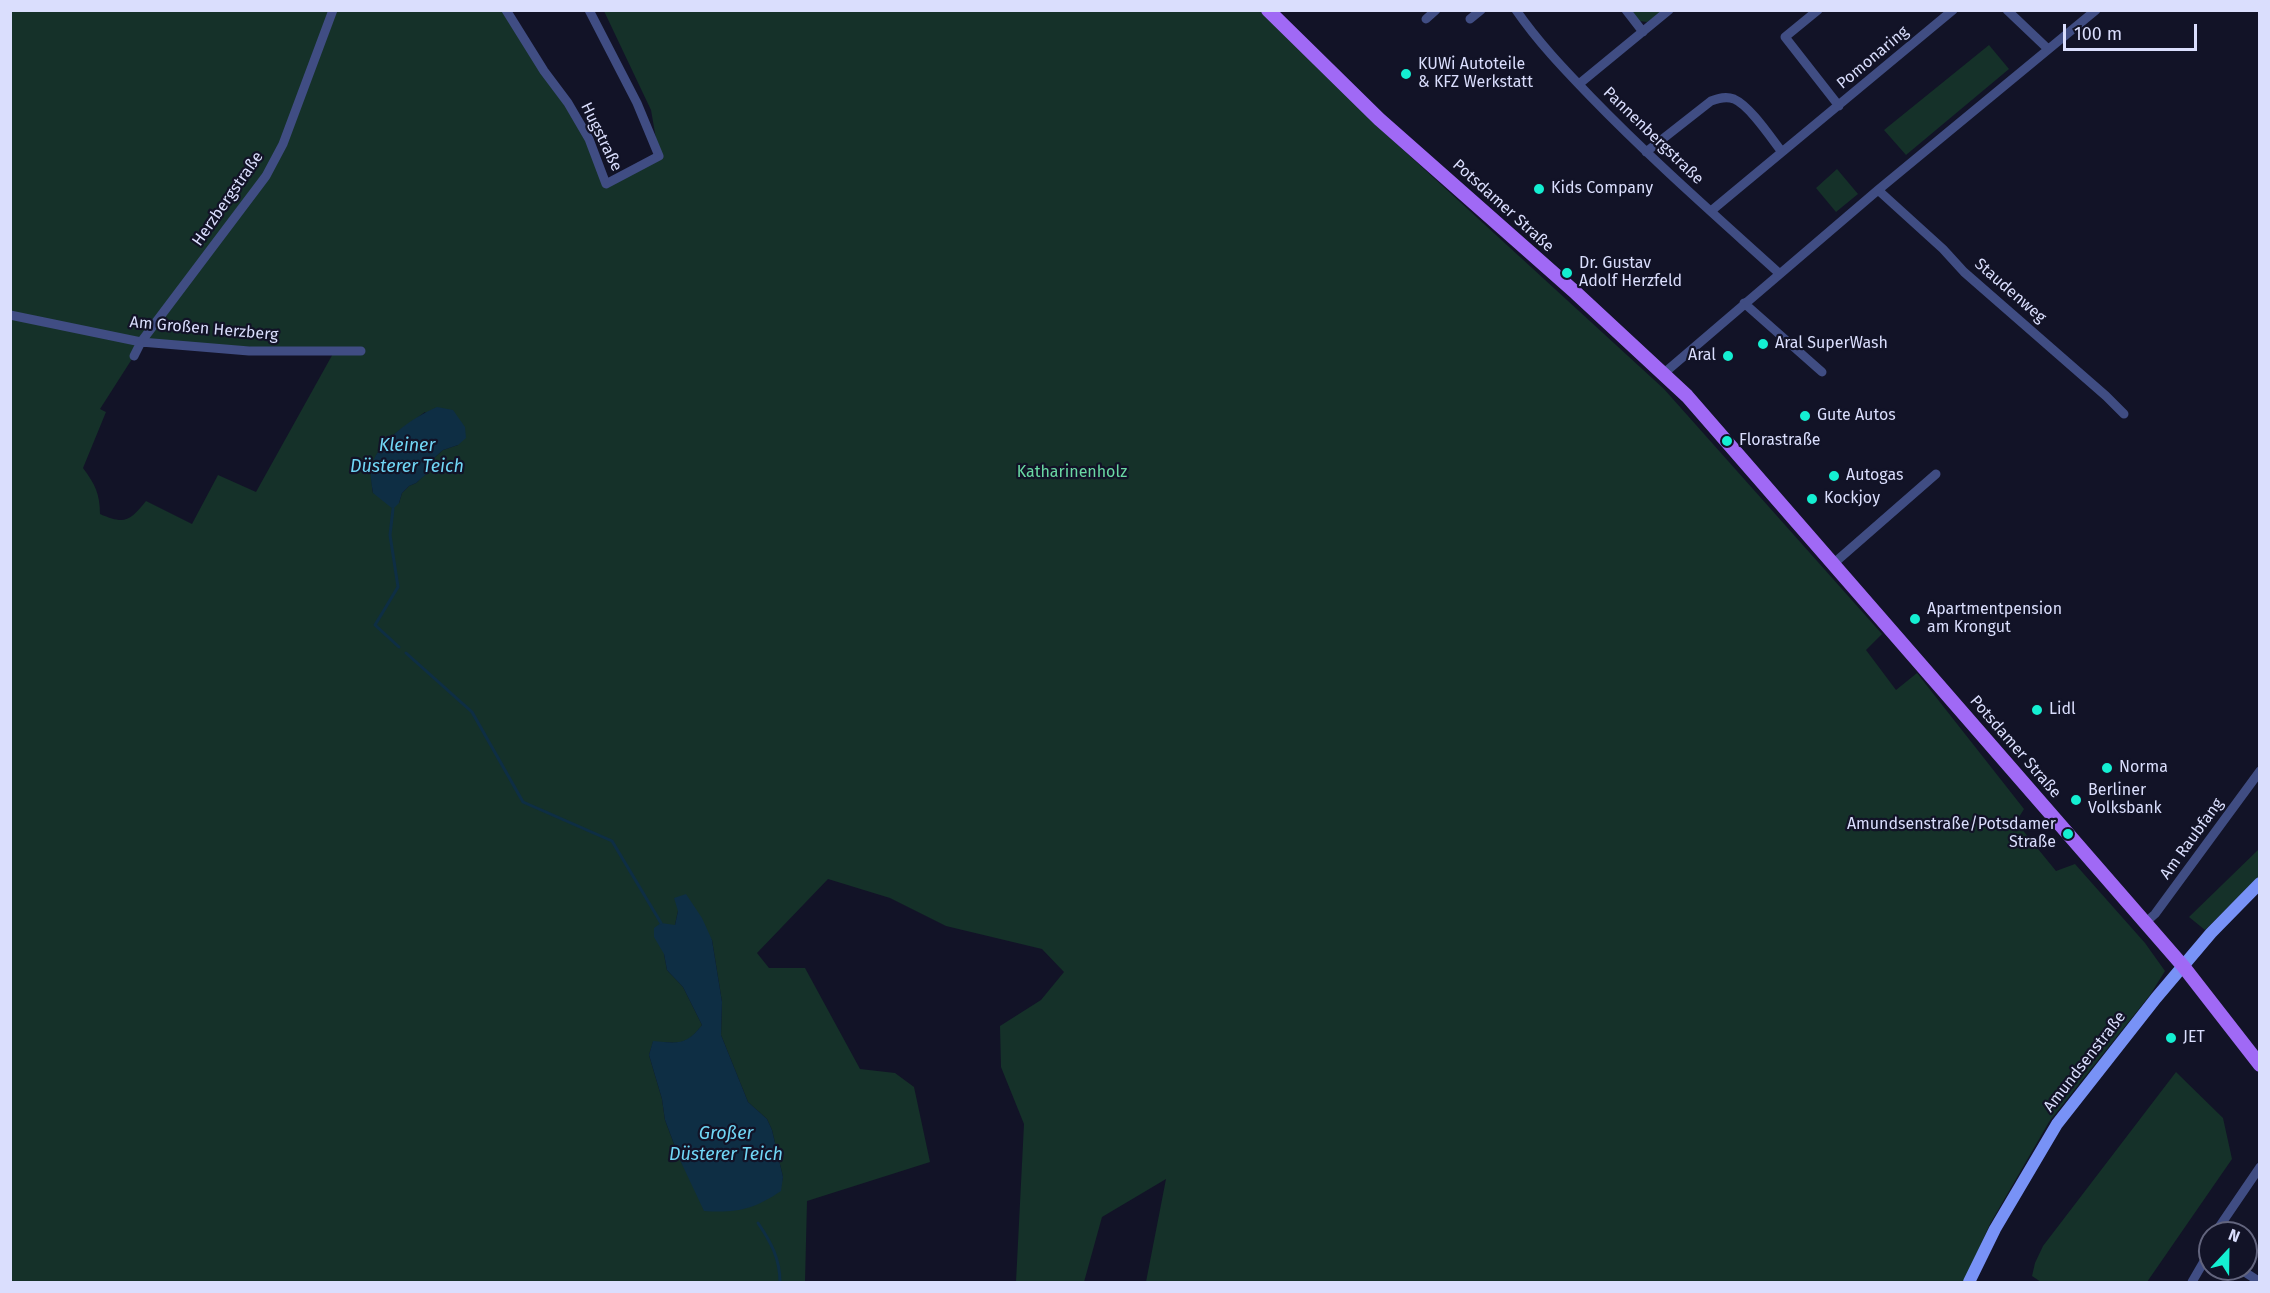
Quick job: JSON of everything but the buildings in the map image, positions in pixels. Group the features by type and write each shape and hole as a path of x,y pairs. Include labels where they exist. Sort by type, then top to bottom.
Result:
{"main road":[{"name":"Potsdamer Straße","path":"1268,10 1379,119 1576,293 1663,374 1708,420 2146,922 2259,1065"}],"street":[{"name":"Herzbergstraße","path":"134,356 141,342 266,176 283,144 333,10"},
{"name":"Hugstraße","path":"506,10 544,71 568,103 589,139 606,184 659,156 637,103 589,10"},
{"path":"1426,19 1436,10"},
{"path":"1470,20 1481,10"},
{"name":"Pannenbergstraße","path":"1516,10 1536,39 1646,152 1780,274"},
{"path":"1626,10 1643,32"},
{"name":"Pomonaring","path":"1818,10 1785,37 1839,106"},
{"name":"Pomonaring","path":"1711,211 1953,10"},
{"path":"2007,10 2048,48"},
{"path":"1663,374 1878,190 2096,10"},
{"path":"1579,84 1669,11"},
{"path":"1646,152 1711,101 1727,97 1743,105 1782,152"},
{"name":"Staudenweg","path":"1878,190 1972,279 2124,414"},
{"path":"1744,303 1822,372"},
{"name":"Am Großen Herzberg","path":"10,315 141,342 249,351 361,351"},
{"path":"1833,564 1936,474"},
{"name":"Am Raubfang","path":"2146,922 2155,914 2259,771"},
{"name":"Amundsenstraße","path":"1969,1282 1995,1230 2057,1124 2183,966 2259,883"},
{"path":"2223,1221 2259,1167"}],"green space":[{"name":"Katharinenholz","path":"10,11 506,11 568,103 606,184 659,156 651,110 604,11 1260,11 1375,124 1664,389 1882,634 1866,650 1896,690 1917,673 2024,809 2016,822 2056,871 2075,864 2145,943 2165,971 2150,995 2049,1122 1990,1224 1964,1282 1146,1282 1166,1179 1102,1217 1084,1282 1016,1282 1024,1124 1001,1067 1000,1026 1041,1000 1064,972 1042,949 946,926 890,898 828,879 757,953 769,968 805,968 860,1069 895,1073 914,1087 930,1162 807,1201 805,1282 11,1282","holes":["141,342 318,350 335,350 256,492 218,475 192,524 146,501 136,513 126,519 115,519 100,514 96,490 83,468 106,412 100,409","425,412 458,445 443,450 433,459 431,469 402,493 399,503 373,493 374,464 378,453 392,436","678,911 712,940 722,1002 721,1035 748,1102 767,1119 772,1130 783,1177 780,1191 692,1181 680,1160 665,1120 662,1099 649,1055 653,1042 675,1043 686,1040 702,1025 683,987 667,970 664,954"]},
{"path":"1630,11 1660,11 1647,22 1639,21"},
{"path":"1989,45 2009,69 1906,155 1884,130"},
{"path":"1837,169 1858,194 1836,212 1816,188"},
{"path":"2259,849 2259,876 2205,930 2189,917"},
{"path":"2176,1072 2223,1118 2232,1159 2147,1282 2041,1282 2032,1276 2043,1246"}],"water":[{"name":"Kleiner Düsterer Teich","path":"437,407 453,410 465,427 466,438 458,445 443,450 433,459 432,469 402,493 399,503 393,509 373,493 371,472 374,460 379,450 397,432"},
{"name":"Großer Düsterer Teich","path":"686,894 702,918 712,940 722,1002 721,1035 748,1102 767,1119 772,1130 783,1177 781,1191 753,1206 735,1211 704,1211 680,1160 665,1120 662,1099 649,1055 653,1041 680,1042 691,1037 702,1025 683,987 667,970 664,954 654,937 654,928 661,923 675,925 678,911 674,898"}],"waterway":[{"path":"393,509 390,535 398,587 375,625 399,647"},
{"path":"406,653 472,712 523,802 612,841 661,923"},
{"path":"758,1223 774,1251 780,1282"}],"place":[{"name":"KUWi Autoteile & KFZ Werkstatt","path":"1406,74"},
{"name":"Kids Company","path":"1539,189"},
{"name":"Dr. Gustav Adolf Herzfeld","path":"1567,273"},
{"name":"Aral SuperWash","path":"1763,344"},
{"name":"Aral","path":"1728,356"},
{"name":"Gute Autos","path":"1805,416"},
{"name":"Florastraße","path":"1727,441"},
{"name":"Autogas","path":"1834,476"},
{"name":"Kockjoy","path":"1812,499"},
{"name":"Apartmentpension am Krongut","path":"1915,619"},
{"name":"Lidl","path":"2037,710"},
{"name":"Norma","path":"2107,768"},
{"name":"Berliner Volksbank","path":"2076,800"},
{"name":"Amundsenstraße/Potsdamer Straße","path":"2068,834"},
{"name":"JET","path":"2171,1038"}]}
